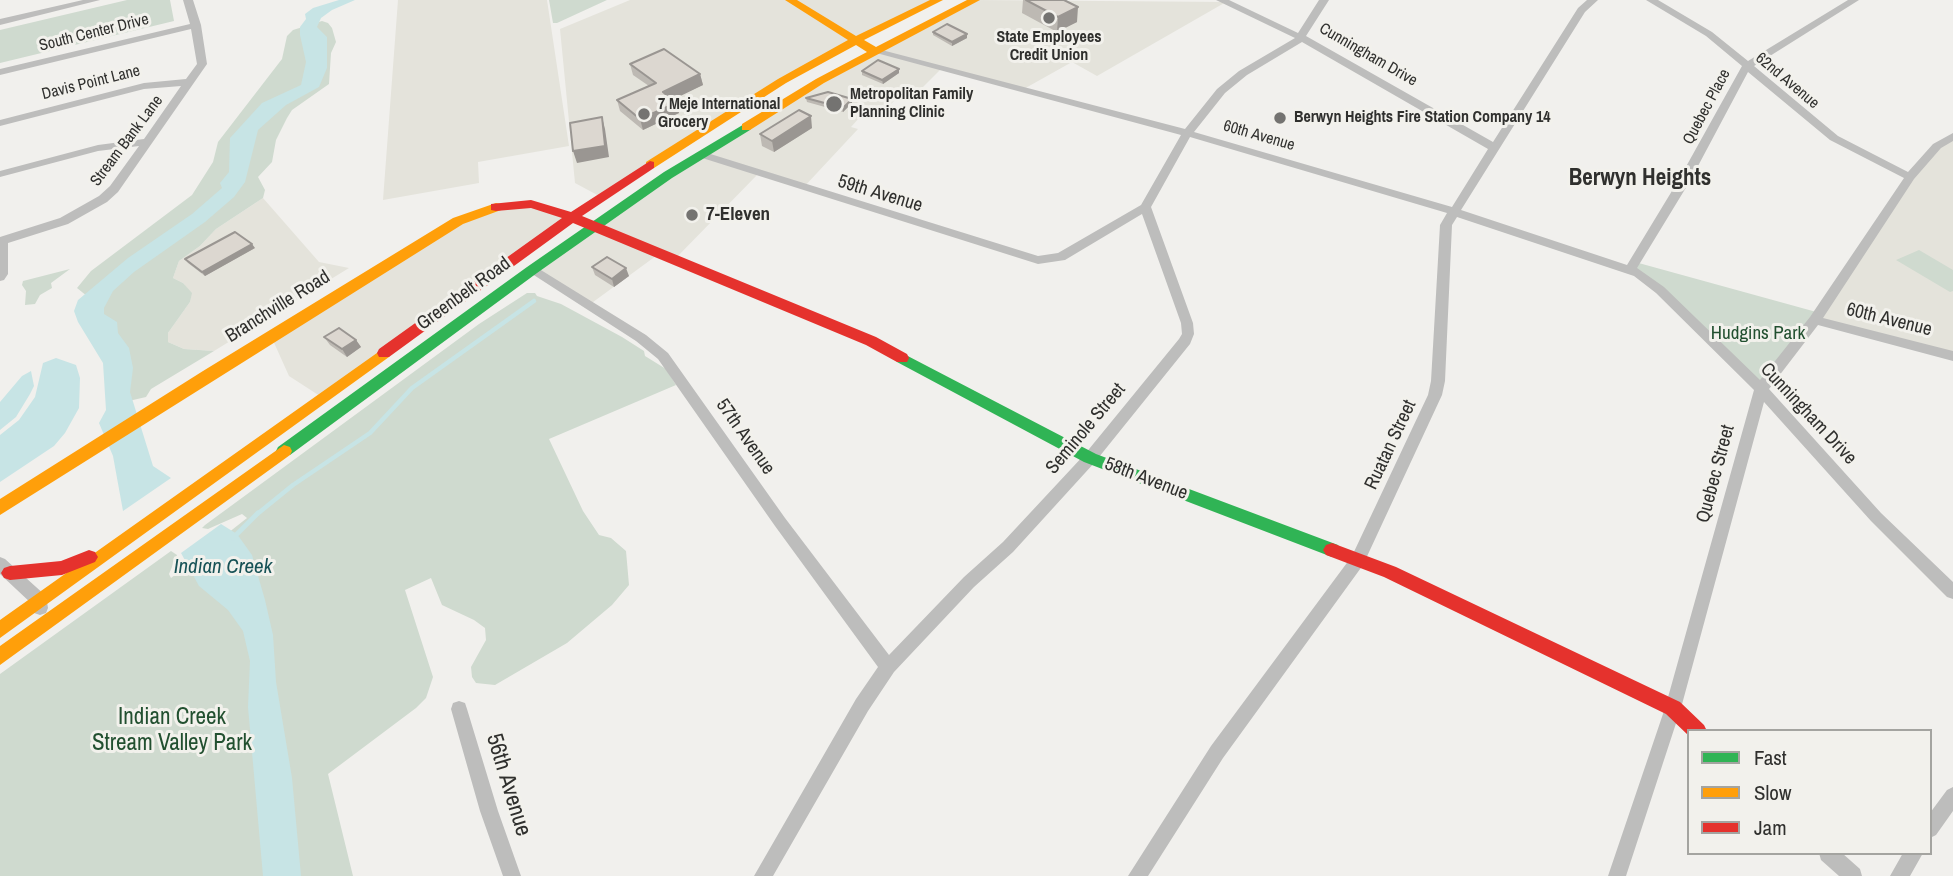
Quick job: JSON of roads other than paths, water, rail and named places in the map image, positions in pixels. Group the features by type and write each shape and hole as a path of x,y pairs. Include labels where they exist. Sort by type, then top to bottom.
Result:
{"main road":[{"path":"790,0 874,51"},
{"name":"Greenbelt Road","path":"2,625 120,544 572,217 760,94 856,40 938,0"},
{"name":"Greenbelt Road","path":"0,657 532,270 700,154 874,51 975,0"},
{"name":"Branchville Road","path":"0,508 96,445 467,216 488,208 522,204 544,207 594,226"},
{"name":"58th Avenue","path":"594,226 871,341 1090,458 1400,577 1673,708 1695,729"},
{"path":"5,568 31,573 62,568 120,544"}],"street":[{"path":"0,22 95,0"},
{"name":"Stream Bank Lane","path":"1,241 64,221 103,199 114,189 200,69 203,58 188,0"},
{"name":"Cunningham Drive","path":"1221,0 1302,38 1493,147"},
{"path":"1145,207 1188,133 1227,85 1302,38 1324,0"},
{"name":"Ruatan Street","path":"1137,876 1217,752 1358,560 1438,381 1444,233 1452,211 1581,10 1593,0"},
{"name":"62nd Avenue","path":"1651,0 1698,26 1834,138 1910,177"},
{"name":"Quebec Place","path":"1630,270 1685,181 1746,67 1854,0"},
{"name":"South Center Drive","path":"0,72 195,24"},
{"name":"60th Avenue","path":"874,51 1188,133 1452,211 1630,270"},
{"name":"Davis Point Lane","path":"0,123 144,86 190,82"},
{"name":"Quebec Street","path":"1617,876 1673,708 1761,389 1815,320 1910,177 1937,146 1953,136"},
{"path":"0,174 98,148 147,142"},
{"name":"59th Avenue","path":"700,154 1029,258 1051,259 1078,248 1145,207"},
{"name":"Seminole Street","path":"764,876 838,744 888,667 969,582 1008,547 1090,458 1185,341 1188,334 1179,300 1145,207"},
{"path":"0,276 1,241"},
{"name":"57th Avenue","path":"532,270 641,338 663,356 780,522 888,667"},
{"name":"Cunningham Drive","path":"1630,270 1644,276 1660,290 1761,389 1876,517 1953,592"},
{"name":"60th Avenue","path":"1815,320 1953,356"},
{"path":"2,625 41,628 40,601 5,568"},
{"name":"56th Avenue","path":"459,709 489,811 512,876"},
{"path":"1932,827 1953,796"},
{"path":"1830,855 1853,876"},
{"path":"1899,876 1913,855"}],"water":[{"path":"339,0 355,0 332,10 321,18 317,27 327,37 327,68 319,87 286,105 258,130 245,182 234,197 205,222 134,272 113,291 104,308 104,314 117,322 118,333 129,348 133,368 130,392 153,466 171,478 123,511 113,456 99,423 106,410 103,363 78,322 74,311 78,300 128,258 192,214 222,188 220,183 229,172 230,138 262,103 301,85 306,62 300,27 306,19 305,14 313,8"},
{"path":"56,358 76,365 80,378 79,408 54,446 0,482 0,435 19,420 35,397 43,363"},
{"path":"31,371 34,386 30,394 16,417 0,430 0,402 22,376"},
{"name":"Indian Creek","path":"221,524 237,534 252,555 273,635 276,682 292,778 301,876 263,876 248,707 250,661 243,631 228,610 199,586 181,553"}],"waterway":[{"path":"256,515 293,485 370,433 412,388 534,301"},
{"path":"233,538 256,515"}],"place":[{"name":"State Employees Credit Union","path":"1049,18"},
{"name":"Metropolitan Family Planning Clinic","path":"834,104"},
{"name":"7 Meje International Grocery","path":"644,114"},
{"name":"Berwyn Heights Fire Station Company 14","path":"1280,118"},
{"name":"7-Eleven","path":"692,215"}],"district":[{"name":"Berwyn Heights","path":"1640,179"}],"park label":[{"name":"Hudgins Park","path":"1758,334"},
{"name":"Indian Creek Stream Valley Park","path":"172,731"}]}
